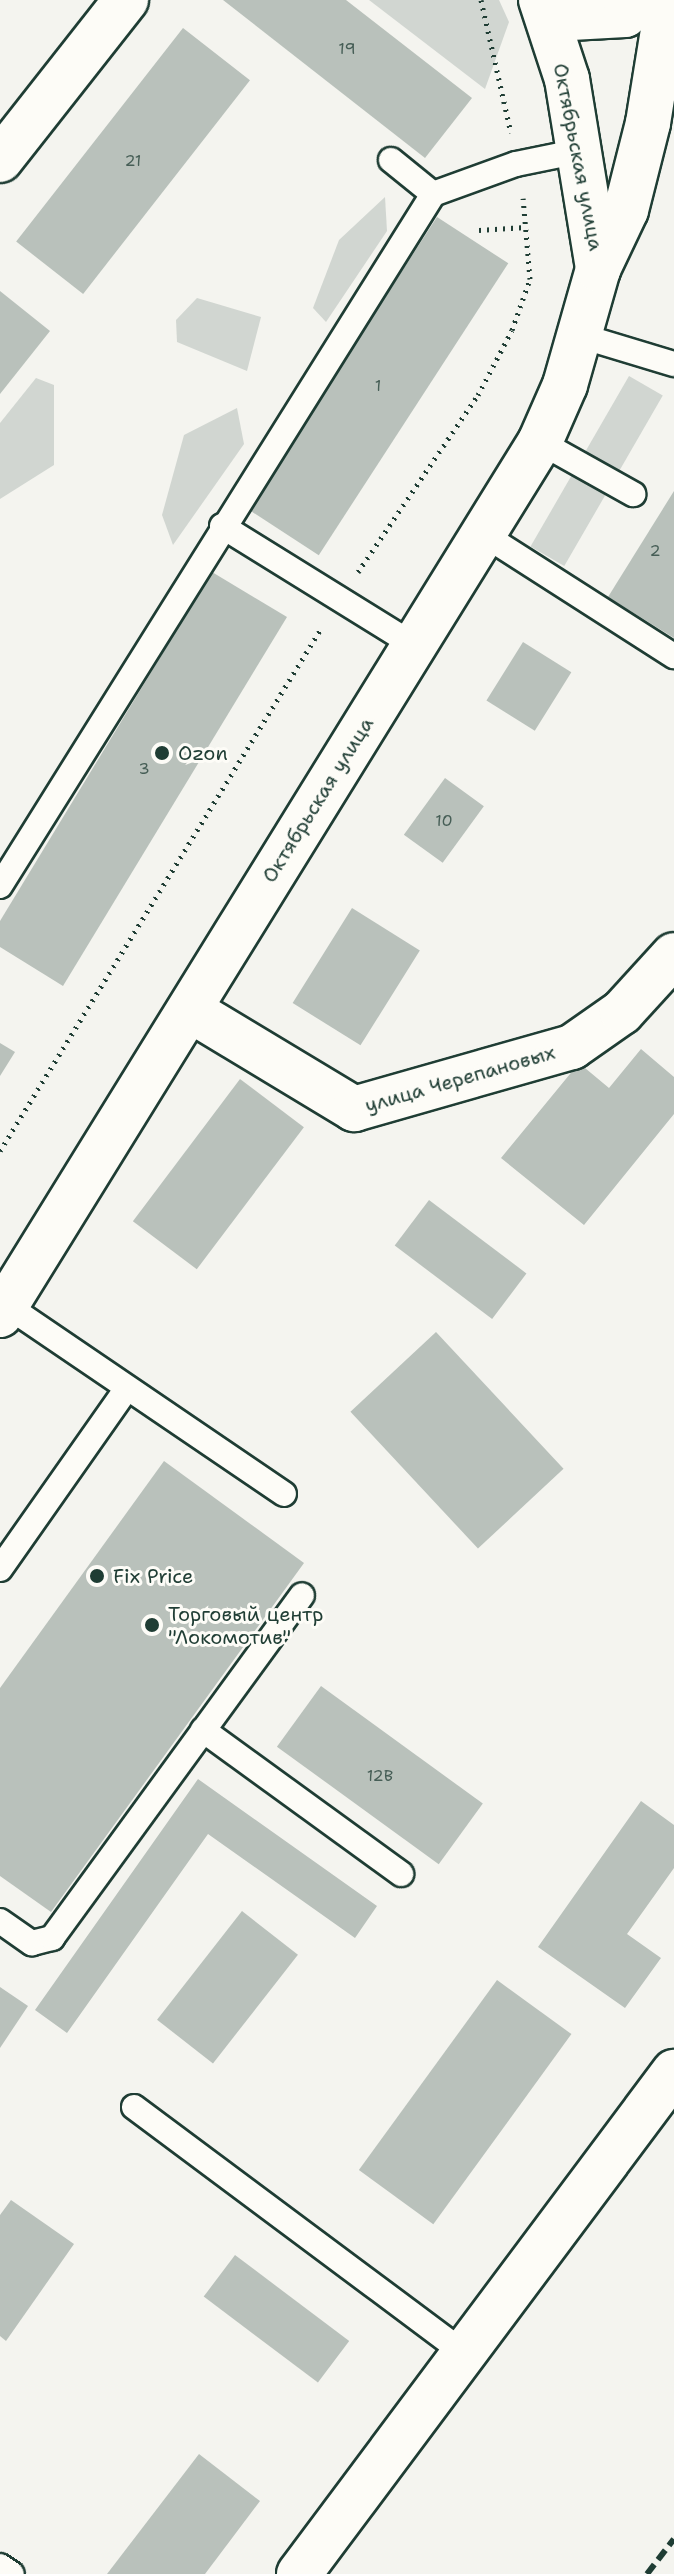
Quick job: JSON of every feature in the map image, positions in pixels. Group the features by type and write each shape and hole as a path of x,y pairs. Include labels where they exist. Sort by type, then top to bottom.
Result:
{"street":[{"path":"0,160 126,0"},
{"name":"Октябрьская улица","path":"541,0 567,79 598,269"},
{"path":"558,0 571,18 625,15 639,0"},
{"name":"Октябрьская улица","path":"3,1310 540,442 581,336 598,269 661,128 668,0"},
{"name":"улица Черепановых","path":"190,1010 354,1109 572,1047 622,1012 674,955"},
{"path":"299,2574 674,2072"}],"lane":[{"path":"0,886 222,526 433,194 516,164 580,151"},
{"path":"391,160 433,194"},
{"path":"581,336 674,364"},
{"path":"540,442 633,494"},
{"path":"222,526 414,645"},
{"path":"483,534 674,656"},
{"path":"3,1310 127,1388 284,1494"},
{"path":"0,1569 127,1388"},
{"path":"0,1921 32,1943 52,1938 302,1595"},
{"path":"203,1730 401,1874"},
{"path":"134,2107 463,2352"},
{"path":"0,2566 12,2574"}],"path":[{"path":"0,1151 339,600 478,395 512,330 530,279 526,227 516,164 481,0"},
{"path":"479,230 526,227"}],"shaded area":[{"path":"369,0 499,0 509,22 485,89"},
{"path":"385,197 387,231 326,322 313,308 339,240"},
{"path":"197,298 261,317 247,371 177,342 176,320"},
{"path":"629,376 663,395 564,566 530,547"},
{"path":"36,378 54,385 54,465 0,499 0,423"},
{"path":"237,408 244,444 173,545 162,515 184,435"}],"building":[{"path":"223,0 346,0 472,98 425,158"},
{"path":"183,28 250,80 83,294 16,242"},
{"path":"437,217 508,263 319,555 247,509"},
{"path":"0,291 50,331 0,394"},
{"path":"674,491 674,638 608,597"},
{"path":"212,572 287,617 63,986 0,947 0,921"},
{"path":"523,642 571,672 535,731 486,701"},
{"path":"445,778 484,806 443,863 404,835"},
{"path":"352,908 420,950 360,1045 293,1003"},
{"path":"0,1043 15,1052 0,1076"},
{"path":"641,1049 674,1077 674,1114 584,1225 501,1158 579,1063 609,1088"},
{"path":"240,1079 304,1127 197,1269 133,1221"},
{"path":"429,1200 526,1273 492,1319 395,1246"},
{"path":"436,1332 564,1469 478,1549 350,1412"},
{"name":"Торговый центр \"Локомотив\"","path":"164,1461 304,1563 51,1912 0,1876 0,1688"},
{"path":"321,1686 483,1804 439,1864 277,1747"},
{"path":"198,1779 377,1906 355,1938 208,1834 67,2033 35,2010"},
{"path":"641,1801 674,1825 674,1868 627,1934 661,1958 625,2008 538,1947"},
{"path":"242,1911 298,1955 213,2063 157,2020"},
{"path":"497,1980 571,2034 433,2224 359,2170"},
{"path":"0,1987 28,2006 0,2048"},
{"path":"11,2200 74,2244 6,2341 0,2336 0,2215"},
{"path":"235,2255 349,2341 318,2383 204,2297"},
{"path":"199,2454 260,2501 205,2574 107,2574"}],"railway":[{"path":"647,2574 674,2539"}],"place":[{"name":"Ozon","path":"162,753"},
{"name":"Fix Price","path":"97,1576"},
{"name":"Торговый центр \"Локомотив\"","path":"152,1625"}]}
